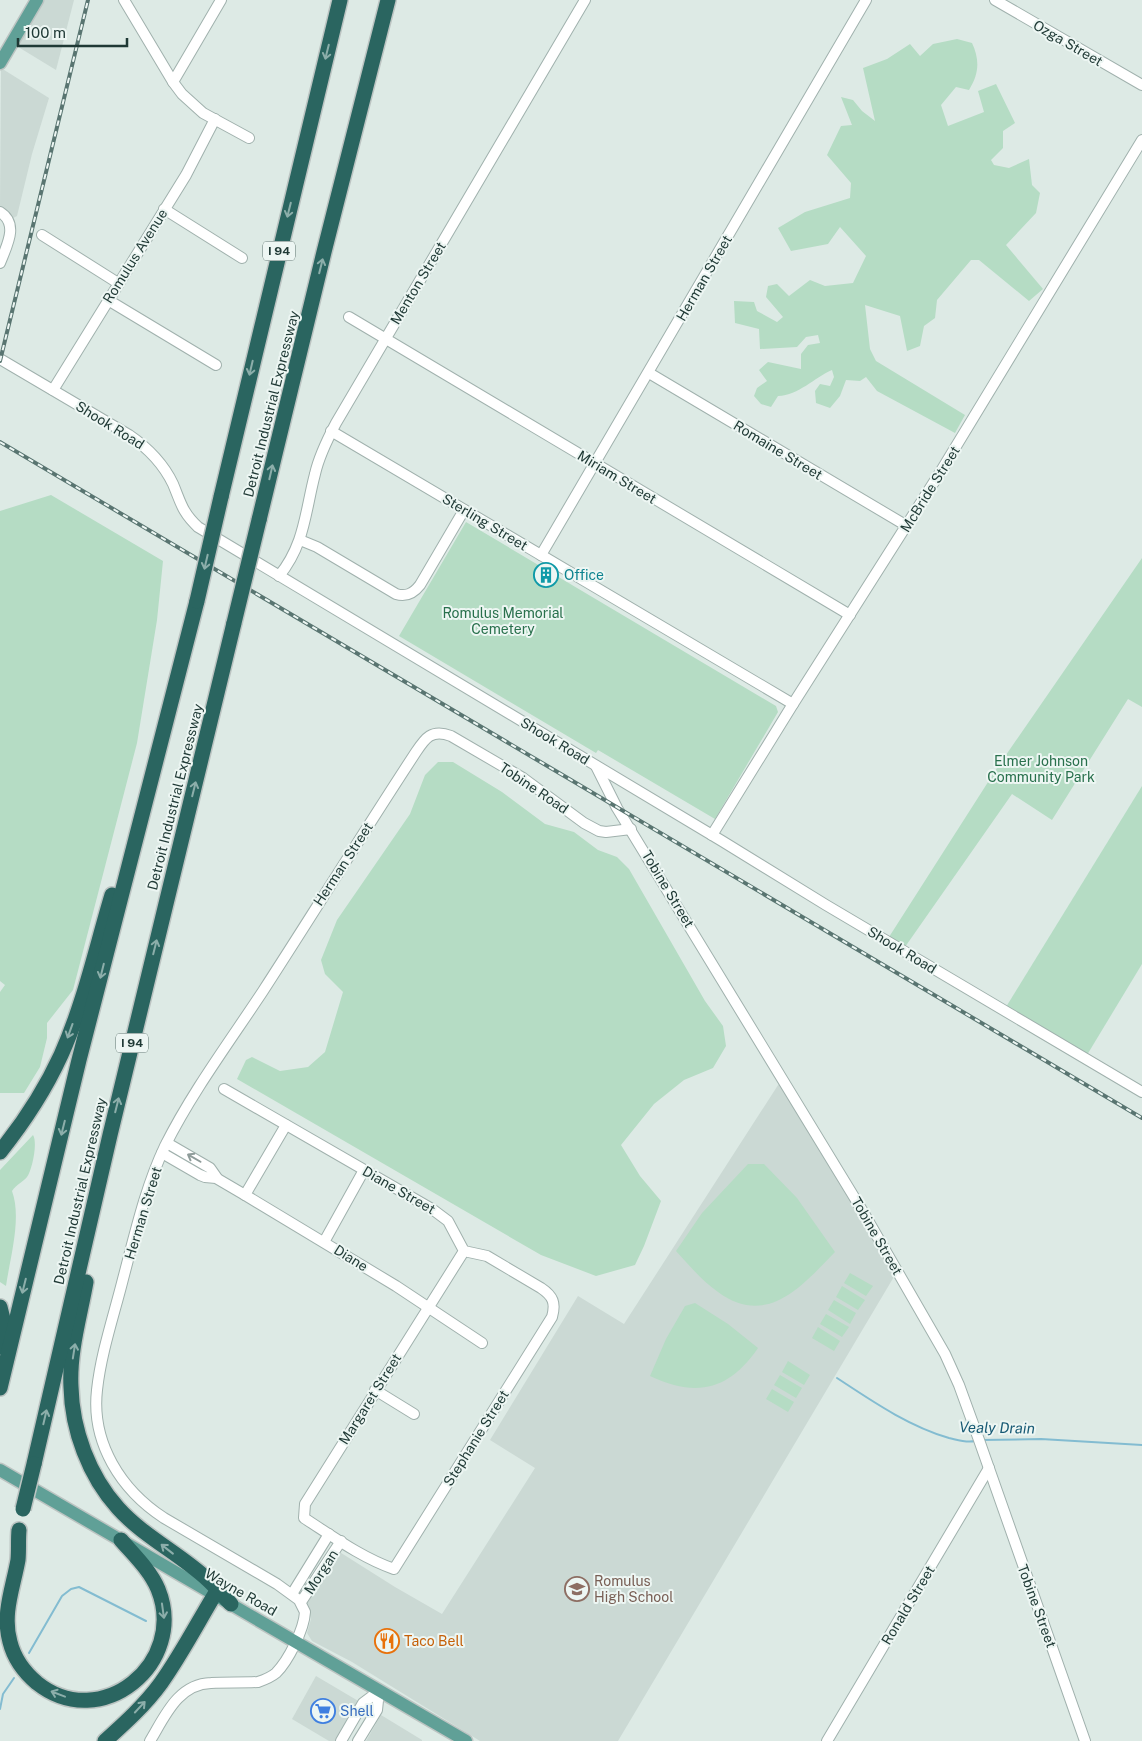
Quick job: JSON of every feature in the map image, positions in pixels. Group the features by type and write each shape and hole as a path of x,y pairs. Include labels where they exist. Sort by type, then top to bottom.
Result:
{"highway":[{"name":"Detroit Industrial Expressway","path":"0,1388 79,1060 197,601 340,0"},
{"name":"Detroit Industrial Expressway","path":"0,1604 19,1530 110,1135 322,261 388,0"},
{"path":"338,202 396,0"},
{"path":"0,1152 32,1108 61,1055 70,1031 135,816 188,605 197,601"},
{"path":"110,1135 106,1185 88,1266 72,1363 71,1386 78,1433 96,1476 118,1508 146,1532 207,1578 231,1604"},
{"path":"0,1307 4,1331 3,1344 7,1359"},
{"path":"19,1530 18,1558 7,1611 8,1633 12,1649 23,1668 41,1685 63,1696 75,1699 101,1698 126,1688 146,1672 153,1662 160,1644 164,1612 157,1586 121,1540"},
{"path":"105,1741 160,1684 215,1594"}],"main road":[{"path":"0,62 37,0"},
{"name":"Wayne Road","path":"0,1470 466,1741"}],"street":[{"path":"124,0 173,82 194,106 203,114 249,138"},
{"path":"173,82 221,0"},
{"name":"Menton Street","path":"279,576 289,563 300,540 315,473 332,431 585,0"},
{"name":"Herman Street","path":"541,555 866,0"},
{"name":"Ozga Street","path":"995,0 1142,85"},
{"name":"Romulus Avenue","path":"53,390 196,157 215,119"},
{"name":"McBride Street","path":"712,835 907,526 1142,140"},
{"path":"164,209 242,258"},
{"path":"0,212 9,219 11,224 0,263"},
{"path":"42,235 118,283"},
{"path":"108,300 216,365"},
{"name":"Miriam Street","path":"349,317 850,615"},
{"name":"Shook Road","path":"0,359 143,444 168,474 179,502 190,520 198,527 834,910 1142,1092"},
{"name":"Romaine Street","path":"649,373 907,526"},
{"name":"Sterling Street","path":"332,431 793,704"},
{"path":"300,540 318,547 396,594 409,595 420,585 464,510"},
{"name":"Herman Street","path":"301,1602 292,1594 164,1518 146,1506 129,1490 108,1456 101,1437 96,1408 99,1377 142,1206 167,1143 414,755 425,739 438,733"},
{"name":"Tobine Road","path":"438,733 451,736 523,778 584,823 599,831 631,829"},
{"name":"Tobine Street","path":"596,766 617,808 862,1210 929,1326 959,1385 1085,1741"},
{"name":"Diane Street","path":"224,1089 442,1215 448,1221 464,1252"},
{"path":"245,1195 286,1125"},
{"name":"Diane","path":"167,1143 210,1168 216,1178"},
{"name":"Diane","path":"162,1153 200,1175 216,1178 245,1195 324,1242 482,1343"},
{"path":"324,1242 364,1170"},
{"name":"Stephanie Street","path":"335,1538 382,1565 394,1569 552,1317 555,1306 549,1293 487,1256 464,1252"},
{"name":"Margaret Street","path":"335,1538 304,1518 305,1504 375,1390 464,1252"},
{"path":"375,1390 414,1414"},
{"name":"Ronald Street","path":"827,1741 989,1468"},
{"name":"Morgan","path":"292,1594 335,1538"},
{"name":"Morgan","path":"301,1602 335,1538"},
{"path":"150,1741 173,1703 183,1692 204,1684 247,1683 264,1680 276,1673 296,1642 305,1616 301,1602"},
{"path":"341,1741 363,1703 379,1691"},
{"path":"358,1741 377,1710 379,1691"}],"shaded area":[{"path":"41,0 74,0 56,70 15,45"},
{"path":"1,68 49,98 32,154 17,216 13,218 0,207"},
{"name":"Romulus High School","path":"780,1082 895,1275 618,1741 480,1741 352,1662 312,1641 307,1633 311,1619 306,1602 338,1551 442,1614 535,1468 490,1440 578,1296 624,1324"},
{"path":"316,1676 360,1702 339,1741 329,1741 292,1719"},
{"path":"381,1715 422,1740 422,1741 366,1741"}],"green space":[{"path":"957,39 972,43 977,67 975,78 969,90 956,87 941,105 948,126 984,112 978,91 996,84 1015,123 1003,131 1003,148 991,160 994,165 1009,168 1029,159 1032,185 1040,193 1036,213 1006,245 1043,289 1029,301 979,260 971,260 937,300 935,318 924,326 920,346 907,351 900,316 865,305 870,349 876,361 965,415 955,433 877,391 866,377 860,381 846,380 840,396 830,408 816,403 815,391 820,384 830,386 834,377 832,370 793,393 778,396 771,407 761,404 754,396 757,388 767,381 759,370 768,362 801,369 801,354 808,345 820,343 818,335 806,337 797,347 760,349 759,329 735,323 734,301 754,302 757,311 777,322 783,317 766,297 768,286 777,284 789,296 810,280 825,286 853,283 866,256 840,227 828,244 791,251 778,228 805,212 850,198 851,183 827,155 841,126 852,125 841,97 853,100 862,111 875,121 863,68 887,59 910,44 920,56 933,44"},
{"path":"51,495 163,561 157,620 137,743 73,990 47,1023 47,1038 40,1067 24,1093 0,1093 0,992 5,985 0,981 0,511"},
{"name":"Romulus Memorial Cemetery","path":"466,522 776,706 778,712 715,819 598,750 596,753 399,636"},
{"name":"Elmer Johnson Community Park","path":"1142,558 1142,707 1128,699 1052,820 1012,794 905,947 889,937 997,768"},
{"path":"438,762 453,762 502,792 545,824 574,832 598,850 617,857 629,869 705,1001 723,1026 726,1046 713,1068 684,1080 654,1104 621,1145 640,1176 661,1201 635,1265 596,1276 541,1255 237,1079 246,1060 252,1057 280,1071 308,1067 325,1052 343,992 325,974 321,960 337,920 410,814 425,775"},
{"name":"Elmer Johnson Community Park","path":"1142,786 1142,964 1087,1055 1006,1007"},
{"path":"33,1135 35,1150 31,1169 27,1177 12,1191 15,1202 16,1226 6,1286 0,1282 0,1170"},
{"path":"748,1164 764,1164 797,1198 835,1252 810,1278 796,1289 768,1304 752,1306 736,1302 712,1288 676,1251 702,1213"},
{"path":"850,1273 873,1286 866,1296 844,1283"},
{"path":"842,1286 865,1300 858,1310 836,1297"},
{"path":"834,1300 856,1313 850,1324 828,1310"},
{"path":"695,1303 728,1324 758,1348 736,1373 711,1386 683,1387 650,1376 666,1339 685,1306"},
{"path":"826,1314 849,1327 842,1337 820,1324"},
{"path":"818,1327 840,1341 834,1351 812,1338"},
{"path":"788,1361 810,1375 804,1385 782,1372"},
{"path":"780,1375 802,1388 796,1398 774,1385"},
{"path":"772,1389 794,1402 788,1412 766,1399"}],"waterway":[{"name":"Vealy Drain","path":"837,1378 919,1427 949,1438 975,1441"},
{"name":"Vealy Drain","path":"982,1440 1041,1439 1142,1445"},
{"name":"Vealy Drain","path":"29,1653 62,1596 71,1589 79,1587 146,1621"},
{"name":"Vealy Drain","path":"0,1709 3,1694 14,1678"}],"railway":[{"path":"0,361 88,0"},
{"path":"0,442 1142,1118"}],"place":[{"name":"Office","path":"546,575"},
{"name":"Romulus High School","path":"577,1589"},
{"name":"Taco Bell","path":"387,1641"},
{"name":"Shell","path":"323,1711"}]}
